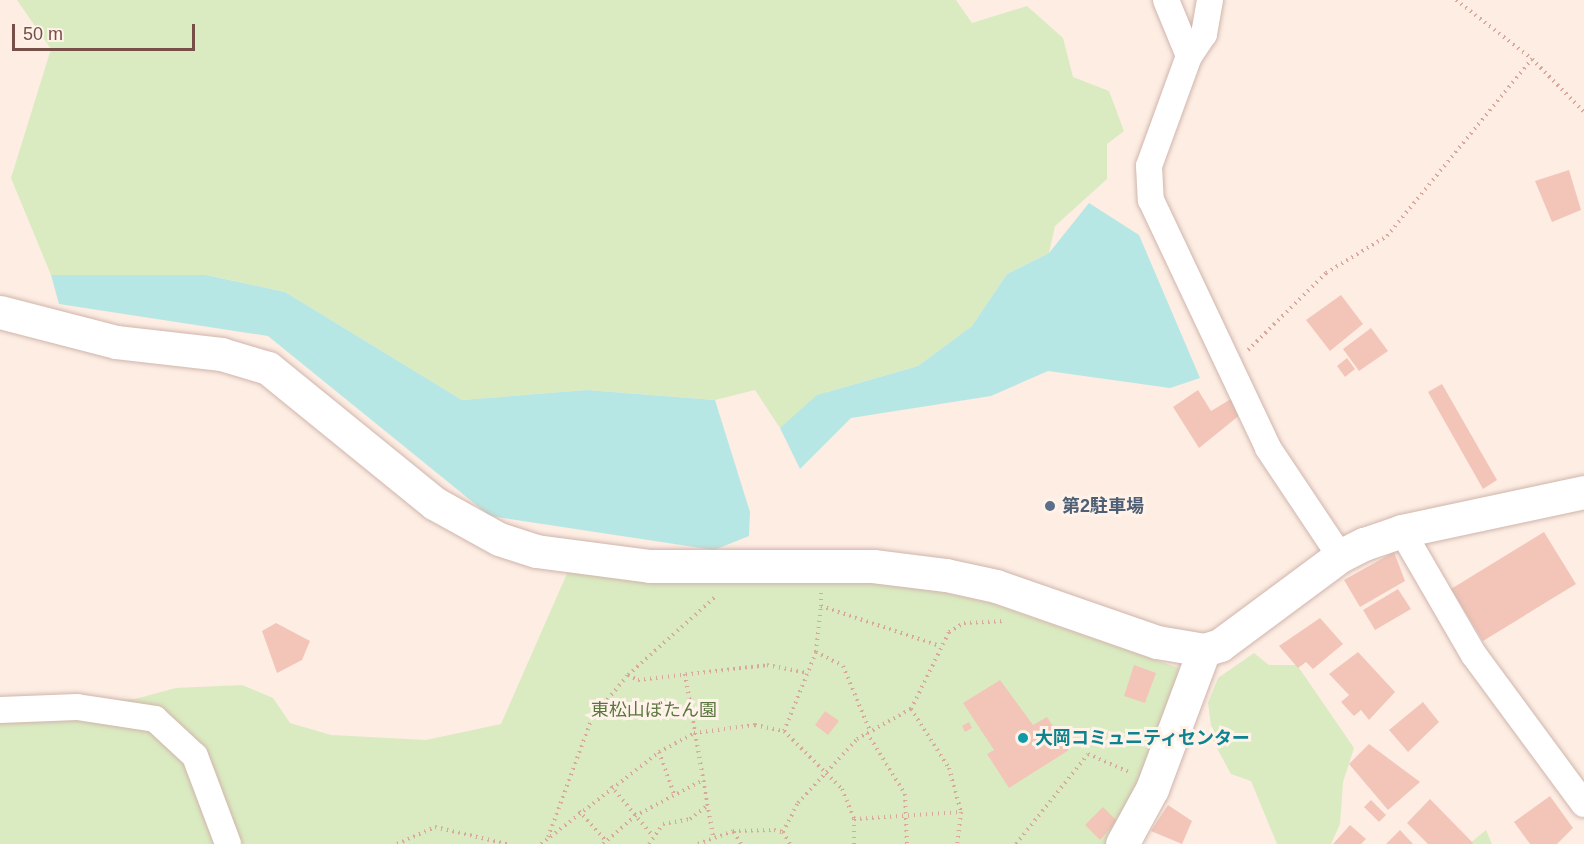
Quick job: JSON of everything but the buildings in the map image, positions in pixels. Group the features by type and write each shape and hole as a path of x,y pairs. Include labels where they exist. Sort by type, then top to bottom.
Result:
{"street":[{"path":"1166,0 1189,56"},
{"path":"1210,0 1204,34 1189,56 1148,183 1268,448 1340,556"},
{"path":"0,312 116,342 221,354 268,368 434,503 500,539 536,551 650,567 873,566 946,575 996,586 1157,642 1204,651 1220,645 1340,556 1402,531 1584,492"},
{"path":"1402,531 1474,655 1584,804"},
{"path":"1122,844 1152,789 1204,651"},
{"path":"0,710 77,707 156,719 195,756 228,844"}],"path":[{"path":"1456,0 1532,59 1584,112"},
{"path":"1229,361 1273,331 1326,273 1387,236 1532,59"},
{"path":"548,837 592,718 628,675 727,585 730,568"},
{"path":"784,731 816,652 821,606 940,646"},
{"path":"783,832 798,803 826,773 869,732 911,709 940,646 964,623 1012,622"},
{"path":"816,652 843,666 869,732 896,772 908,816 907,844"},
{"path":"628,675 638,680 767,665 808,673"},
{"path":"685,674 712,836"},
{"path":"911,709 949,768 961,812 957,844"},
{"path":"541,844 611,786 659,752 694,733 754,725 784,731 842,789 854,819 854,844"},
{"path":"659,752 674,794"},
{"path":"1016,844 1088,754 1122,767 1152,789"},
{"path":"579,811 604,842 635,816 704,780"},
{"path":"611,786 652,835"},
{"path":"650,844 652,835 663,824 690,819 708,805"},
{"path":"854,819 961,812"},
{"path":"397,844 435,827 507,844"},
{"path":"698,844 712,836 733,831 783,832"},
{"path":"733,831 741,844"},
{"path":"783,832 790,844"},
{"path":"479,844 484,838"}],"green space":[{"path":"17,0 956,0 972,23 1027,6 1063,38 1073,77 1109,91 1124,131 1107,144 1107,179 1055,226 1049,253 1007,274 972,326 918,366 827,392 780,428 755,390 715,400 587,390 462,400 285,292 206,275 51,275 11,178 51,49"},
{"name":"東松山ぼたん園","path":"569,569 748,583 871,583 937,591 991,603 1179,668 1182,676 1172,712 1109,844 0,844 0,704 135,699 176,688 242,685 273,698 290,723 331,735 426,740 501,724"},
{"path":"1254,653 1269,665 1297,665 1354,748 1343,782 1340,824 1331,844 1277,844 1251,781 1231,774 1213,741 1208,703 1218,678"},
{"path":"1486,830 1492,844 1469,844"}],"water":[{"path":"1089,203 1139,235 1200,378 1170,388 1048,371 991,396 851,418 800,469 780,428 817,395 918,366 972,326 1007,274 1049,253"},
{"path":"51,275 206,275 285,292 462,400 587,390 715,400 750,512 749,536 714,550 490,516 268,336 59,304"}],"place":[{"name":"第2駐車場","path":"1050,506"},
{"name":"大岡コミュニティセンター","path":"1023,738"}]}
